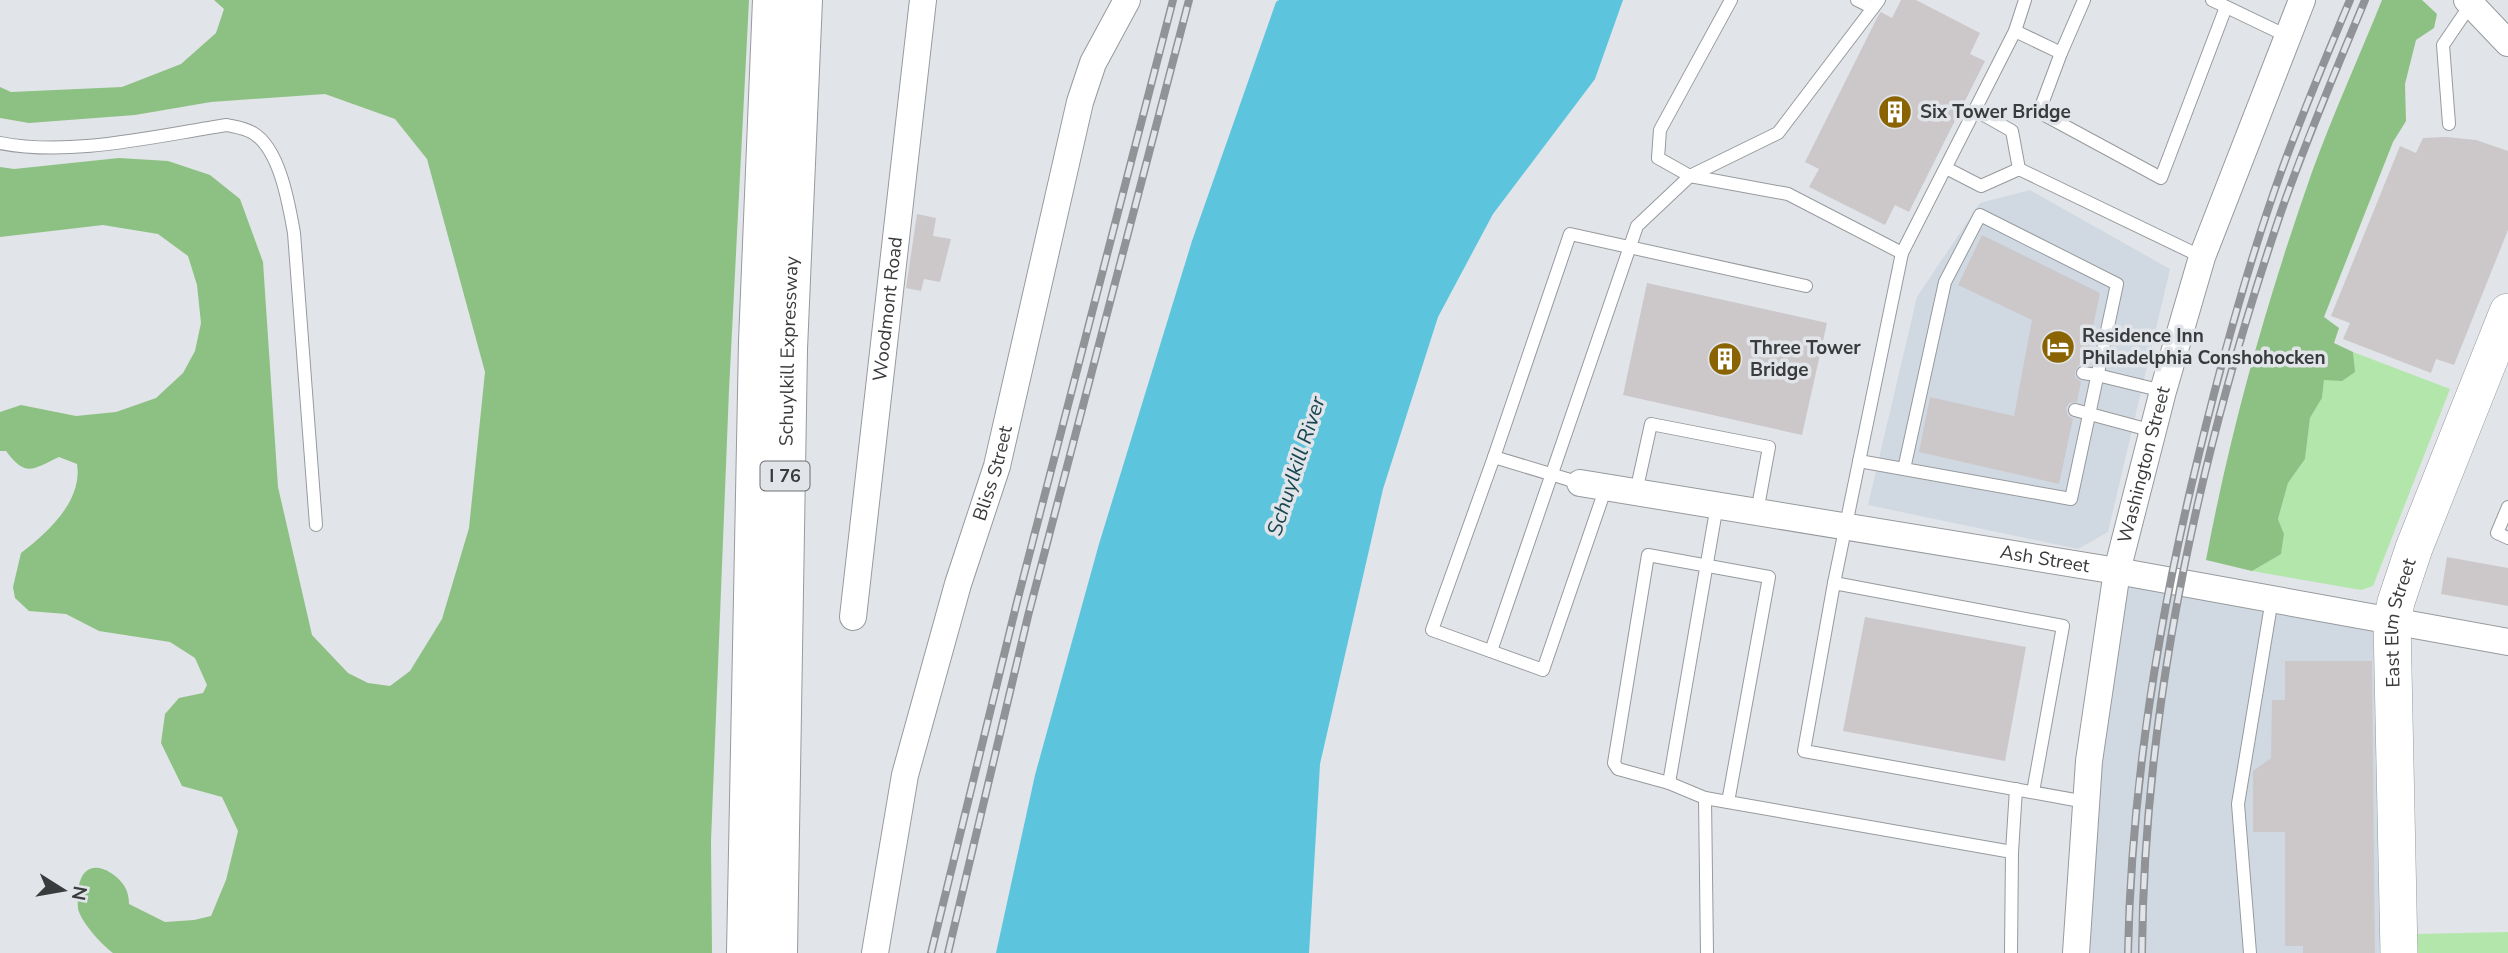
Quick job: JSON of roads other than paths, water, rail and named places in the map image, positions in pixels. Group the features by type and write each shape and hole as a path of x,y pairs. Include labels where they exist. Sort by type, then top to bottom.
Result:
{"highway":[{"name":"Schuylkill Expressway","path":"746,953 758,342 772,0"},
{"name":"Schuylkill Expressway","path":"778,953 788,362 803,0"}],"main road":[{"name":"East Elm Street","path":"2399,953 2392,622 2414,548 2508,312"}],"street":[{"name":"Woodmont Road","path":"853,617 923,0"},
{"name":"Bliss Street","path":"875,953 905,775 958,584 997,466 1080,102 1093,64 1127,0"},
{"name":"Washington Street","path":"2076,953 2089,761 2117,571 2202,257 2302,0"},
{"path":"2469,2 2508,43"},
{"name":"Ash Street","path":"1580,482 2117,571 2508,642"}],"lane":[{"path":"1731,0 1660,130 1658,158 1690,176 1788,194 1902,253"},
{"path":"1491,651 1637,226 1690,176 1778,133 1876,4 1857,0"},
{"path":"2025,0 2015,31 1902,253 1834,583 1804,751 2086,802"},
{"path":"2084,0 2039,112 2161,178 2226,7"},
{"path":"2212,0 2287,36"},
{"path":"2449,124 2443,45 2469,2"},
{"path":"2015,31 2061,53"},
{"path":"1975,110 2012,131 2019,169"},
{"path":"0,143 41,149 73,147 227,125 256,134 278,170 288,200 294,233 316,525"},
{"path":"1945,168 1981,186 2019,169 2202,257"},
{"path":"1859,461 2071,499 2117,284 1980,215 1945,282 1904,469"},
{"path":"1606,487 1543,670 1432,630 1570,234 1807,286"},
{"path":"2083,373 2164,391"},
{"path":"2075,410 2153,431"},
{"path":"1636,492 1651,424 1769,447 1757,512"},
{"path":"1494,457 1580,482"},
{"path":"1669,783 1717,505"},
{"path":"2508,507 2497,533 2508,538"},
{"path":"1728,802 1769,576 1648,555 1614,763 1618,769 1669,783 1705,798 2011,852"},
{"path":"1834,583 2063,626 2033,792"},
{"path":"2250,953 2238,804 2272,599"},
{"path":"2011,953 2011,852 2016,789"},
{"path":"1705,798 1707,953"}],"water":[{"name":"Schuylkill River","path":"1623,0 1595,79 1493,214 1438,317 1383,489 1320,764 1309,953 996,953 1035,775 1099,544 1192,241 1276,2"}],"railway":[{"path":"931,953 1018,598 1173,0"},
{"path":"948,953 1028,616 1189,0"},
{"path":"2128,953 2134,835 2147,719 2166,603 2191,487 2210,408 2255,250 2297,129 2350,0"},
{"path":"2142,953 2145,859 2153,765 2182,577 2202,484 2252,301 2281,212 2365,0"}],"place":[{"name":"Six Tower Bridge","path":"1895,112"},
{"name":"Residence Inn Philadelphia Conshohocken","path":"2058,347"},
{"name":"Three Tower Bridge","path":"1725,359"}]}
